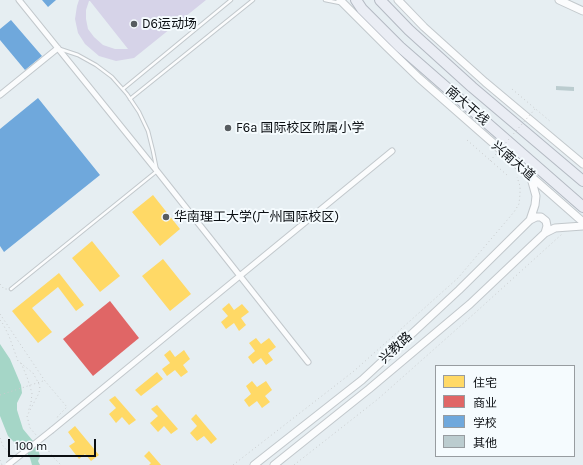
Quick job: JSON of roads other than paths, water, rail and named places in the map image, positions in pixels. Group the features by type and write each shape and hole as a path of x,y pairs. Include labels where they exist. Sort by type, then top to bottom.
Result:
{"highway":[{"name":"南大干线","path":"356,0 400,47 583,207"},
{"name":"南大干线","path":"380,0 409,30 472,87 583,181"},
{"path":"386,0 409,30"},
{"path":"346,1 362,8"}],"street":[{"path":"19,0 308,362"},
{"path":"398,0 424,28 484,82 583,164"},
{"path":"559,0 583,11"},
{"name":"兴南大道","path":"346,1 387,47 419,78 583,222"},
{"path":"0,95 58,48"},
{"path":"8,465 392,151"},
{"path":"530,220 535,205 536,196 531,177"},
{"path":"530,220 536,217 542,217 546,221 547,226 545,234"},
{"name":"兴教路","path":"254,465 362,380 459,290 530,220"},
{"path":"545,234 555,228 583,226"},
{"name":"兴教路","path":"274,465 369,389 470,304 545,234"}],"lane":[{"path":"123,89 232,0"},
{"path":"130,99 253,0"},
{"path":"325,0 346,1"},
{"path":"11,289 157,171 148,131 139,112 123,89 112,77 96,65 78,55 58,48"}],"place":[{"name":"D6运动场","path":"134,24"},
{"name":"F6a 国际校区附属小学","path":"228,128"},
{"name":"华南理工大学(广州国际校区)","path":"166,217"}]}
